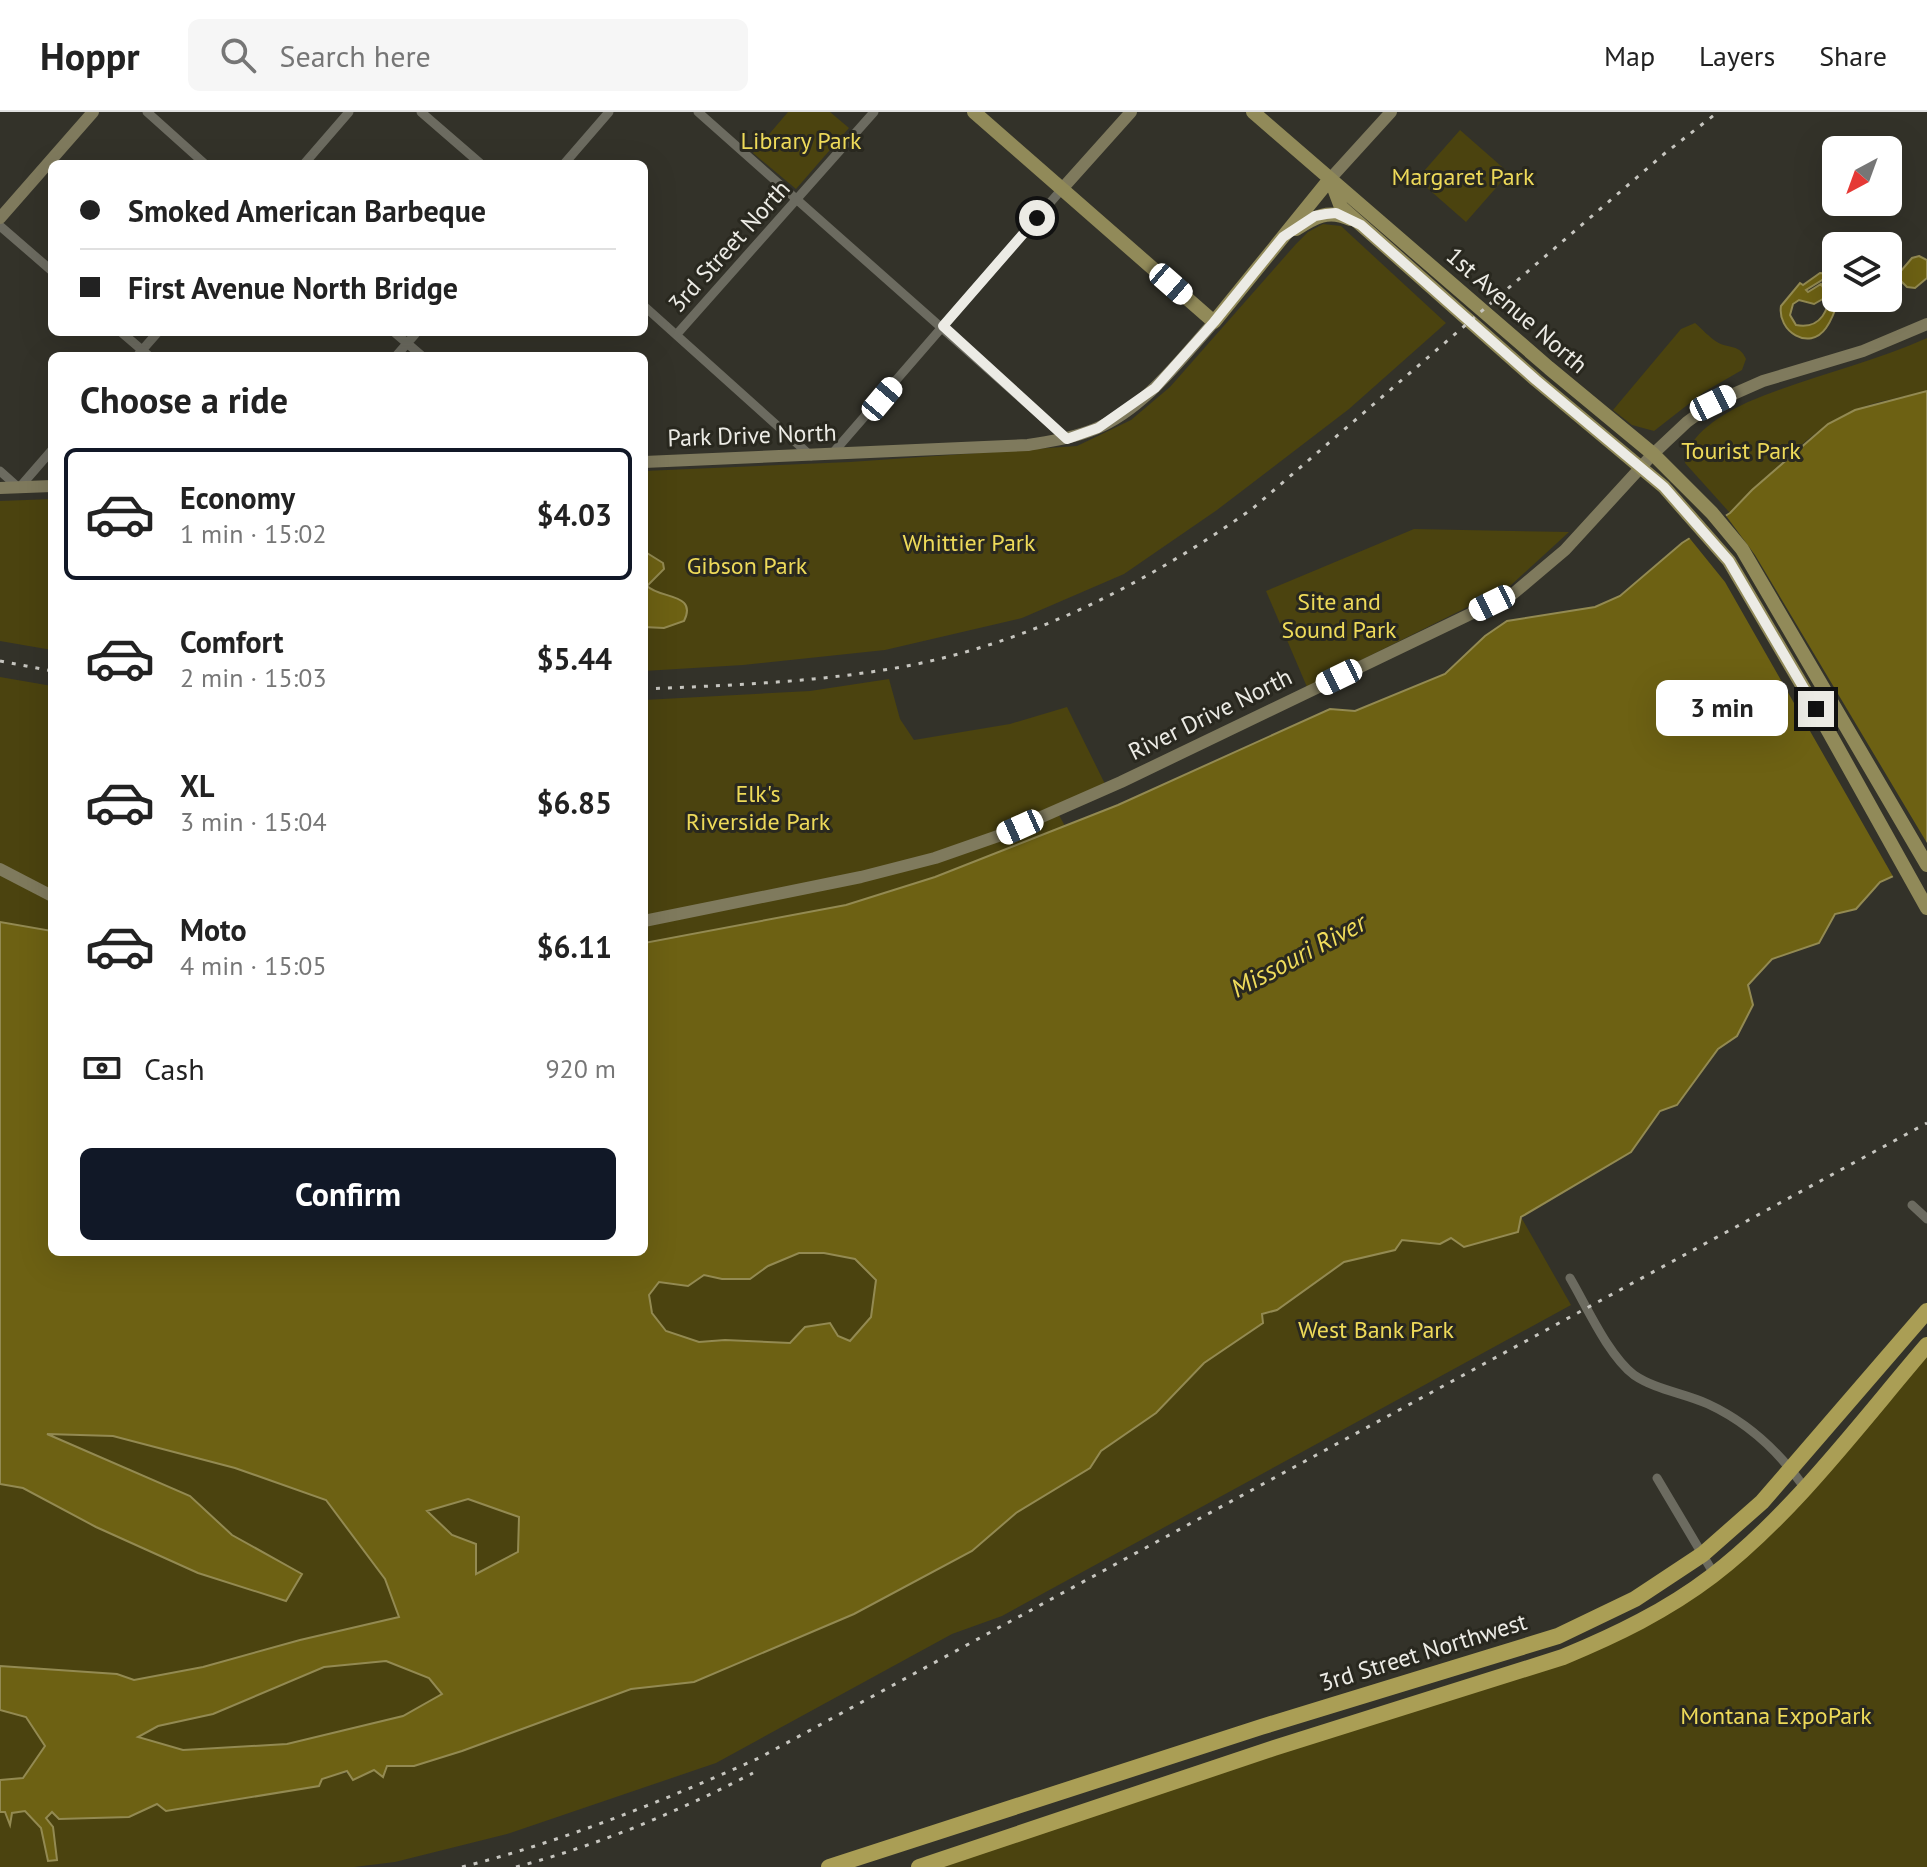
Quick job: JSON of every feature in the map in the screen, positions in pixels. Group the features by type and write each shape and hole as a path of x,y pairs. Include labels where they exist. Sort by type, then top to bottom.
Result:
{"highway":[{"name":"3rd Street Northwest","path":"829,1867 1276,1722 1558,1636 1635,1599 1703,1554 1762,1502 1927,1311"},
{"name":"3rd Street Northwest","path":"919,1867 1274,1748 1563,1657 1661,1611 1714,1574 1772,1522 1927,1345"}],"main road":[{"path":"51,160 93,112"},
{"path":"974,112 1214,322"},
{"path":"1062,189 1131,112"},
{"name":"1st Avenue North","path":"1253,112 1653,454 1742,549 1927,865"},
{"name":"Park Drive North","path":"648,462 1028,445 1067,439 1098,428 1155,388 1214,322 1330,179 1391,112"},
{"path":"0,218 48,163"},
{"name":"1st Avenue North","path":"1330,179 1341,207 1536,380 1641,466 1664,487 1729,561 1927,908"},
{"path":"1283,237 1315,216 1326,214 1336,213 1361,225"},
{"name":"River Drive North","path":"648,920 804,890 935,858 998,836 1121,782 1514,593 1565,550 1653,454 1713,403 1763,381 1863,351 1927,324"},
{"path":"0,488 48,486"},
{"path":"0,869 48,894"}],"street":[{"path":"147,112 201,160"},
{"path":"307,160 349,112"},
{"path":"421,112 476,160"},
{"path":"567,160 609,112"},
{"path":"698,112 1067,439"},
{"name":"3rd Street North","path":"677,334 874,112"},
{"path":"832,454 1062,189"},
{"path":"0,226 48,268"},
{"path":"648,309 811,456"},
{"path":"125,336 141,352"},
{"path":"399,336 417,352"},
{"path":"399,352 413,336"},
{"path":"0,471 19,488 48,455"},
{"path":"1912,1205 1927,1219"},
{"path":"1570,1278 1612,1348 1633,1374 1709,1405 1767,1443 1804,1487"},
{"path":"1657,1478 1714,1574"}],"green space":[{"name":"Library Park","path":"788,112 830,112 849,128 796,189 753,153"},
{"name":"Margaret Park","path":"1460,130 1509,173 1466,222 1417,179"},
{"name":"Whittier Park","path":"1323,224 1341,226 1446,323 1349,409 1217,510 1124,574 1022,618 885,650 743,665 648,671 648,471 850,462 1077,446 1131,420 1170,387 1308,232"},
{"path":"1695,323 1717,342 1741,351 1746,359 1742,370 1704,392 1654,431 1632,425 1613,410 1681,329"},
{"name":"Tourist Park","path":"1927,338 1927,391 1872,404 1838,419 1804,442 1730,513 1685,463 1687,453 1699,434 1738,407"},
{"path":"48,499 48,649 0,641 0,501"},
{"name":"Site and Sound Park","path":"1414,529 1569,532 1510,586 1307,687 1266,591"},
{"path":"0,677 48,685 48,930 0,922"},
{"name":"Elk's Riverside Park","path":"889,679 900,719 914,740 1010,724 1067,707 1105,784 1054,806 1065,826 935,877 846,905 648,942 648,700 810,691"},
{"name":"West Bank Park","path":"1521,1217 1571,1305 1002,1616 952,1634 716,1763 507,1834 395,1862 354,1867 0,1867 0,1812 5,1812 10,1824 12,1813 25,1810 41,1827 48,1861 57,1860 53,1827 46,1818 52,1812 129,1817 157,1803 322,1779 368,1769 414,1766 631,1689 694,1682 854,1614 972,1551 1016,1513 1090,1468 1101,1451 1156,1413 1204,1363 1262,1323 1262,1314 1277,1310 1344,1262 1395,1250 1401,1240 1440,1244"},
{"path":"799,1253 824,1253 855,1260 876,1280 871,1317 850,1341 838,1336 830,1323 805,1327 790,1343 699,1342 667,1331 652,1313 649,1295 659,1281 687,1286 704,1275 722,1279 750,1279 768,1266"},
{"name":"Montana ExpoPark","path":"1927,1345 1927,1867 920,1867 1563,1657 1661,1611 1773,1522"},
{"path":"45,1434 113,1436 235,1468 326,1500 385,1579 399,1618 300,1640 203,1667 134,1680 116,1674 0,1666 0,1484 23,1488 96,1527 198,1573 285,1601 301,1574 232,1535 190,1496"},
{"path":"468,1499 519,1517 518,1552 475,1575 476,1544 452,1536 426,1510"},
{"path":"387,1661 429,1678 442,1694 403,1716 287,1744 183,1750 137,1737 158,1726 213,1714 324,1667"},
{"path":"0,1710 26,1717 45,1746 23,1778 0,1780"}],"water":[{"path":"1919,256 1927,260 1927,278 1915,288 1907,287 1902,282 1902,270 1912,258"},
{"path":"1822,273 1822,280 1806,290 1808,292 1821,284 1822,299 1814,304 1799,300 1793,304 1790,315 1796,325 1812,324 1824,312 1835,312 1826,328 1811,338 1803,338 1789,330 1781,315 1781,306 1800,283 1803,285"},
{"name":"Missouri River","path":"1927,391 1927,861 1880,882 1856,909 1835,914 1819,943 1772,959 1748,985 1753,1005 1737,1036 1718,1049 1677,1105 1660,1111 1631,1152 1521,1217 1518,1232 1464,1247 1451,1238 1440,1244 1402,1240 1395,1250 1344,1262 1277,1310 1262,1314 1263,1323 1204,1363 1156,1413 1101,1451 1090,1468 1016,1513 972,1551 854,1614 694,1682 631,1689 462,1751 414,1766 387,1766 383,1777 374,1770 353,1780 347,1771 322,1779 319,1786 166,1811 157,1804 129,1817 59,1819 52,1812 46,1818 53,1827 57,1860 48,1861 41,1828 25,1811 12,1813 10,1825 5,1812 0,1812 0,1780 23,1778 45,1746 26,1717 0,1710 0,1666 117,1674 134,1680 203,1667 399,1617 385,1579 326,1500 235,1468 113,1436 47,1434 190,1496 232,1535 302,1574 286,1601 198,1573 96,1527 23,1488 0,1484 0,922 48,930 48,1256 648,1256 648,942 846,905 935,877 1118,805 1330,709 1355,711 1445,674 1485,636 1507,621 1595,607 1620,596 1682,543 1730,513 1828,424 1855,410","holes":["799,1253 824,1253 855,1259 876,1280 871,1317 850,1341 838,1336 830,1323 805,1327 790,1343 699,1342 666,1331 652,1313 649,1295 659,1282 688,1286 704,1275 722,1279 750,1279 768,1266","468,1499 519,1517 518,1552 476,1574 476,1544 452,1535 427,1511","386,1661 429,1678 442,1694 403,1716 287,1744 183,1750 138,1737 158,1726 213,1714 324,1667"]},
{"path":"648,554 663,563 664,569 648,585"},
{"path":"648,587 682,601 686,606 684,621 664,628 648,627"}],"pier":[{"path":"1724,513 1755,555 1927,843 1927,865 1895,880 1725,582 1687,535"}],"railway":[{"path":"648,689 815,679 917,664 963,653 1050,623 1134,583 1252,509 1664,154 1718,112"},
{"path":"0,661 48,670"},
{"path":"462,1867 613,1819 759,1758 1927,1123"},
{"path":"516,1867 577,1849 637,1826 753,1773"}],"route":[{"path":"1037,218 943,326 1067,439 1098,428 1155,388 1283,237 1315,216 1336,213 1361,225 1536,380 1664,487 1729,561 1816,709"}],"park label":[{"name":"Gibson Park","path":"747,565"}]}
